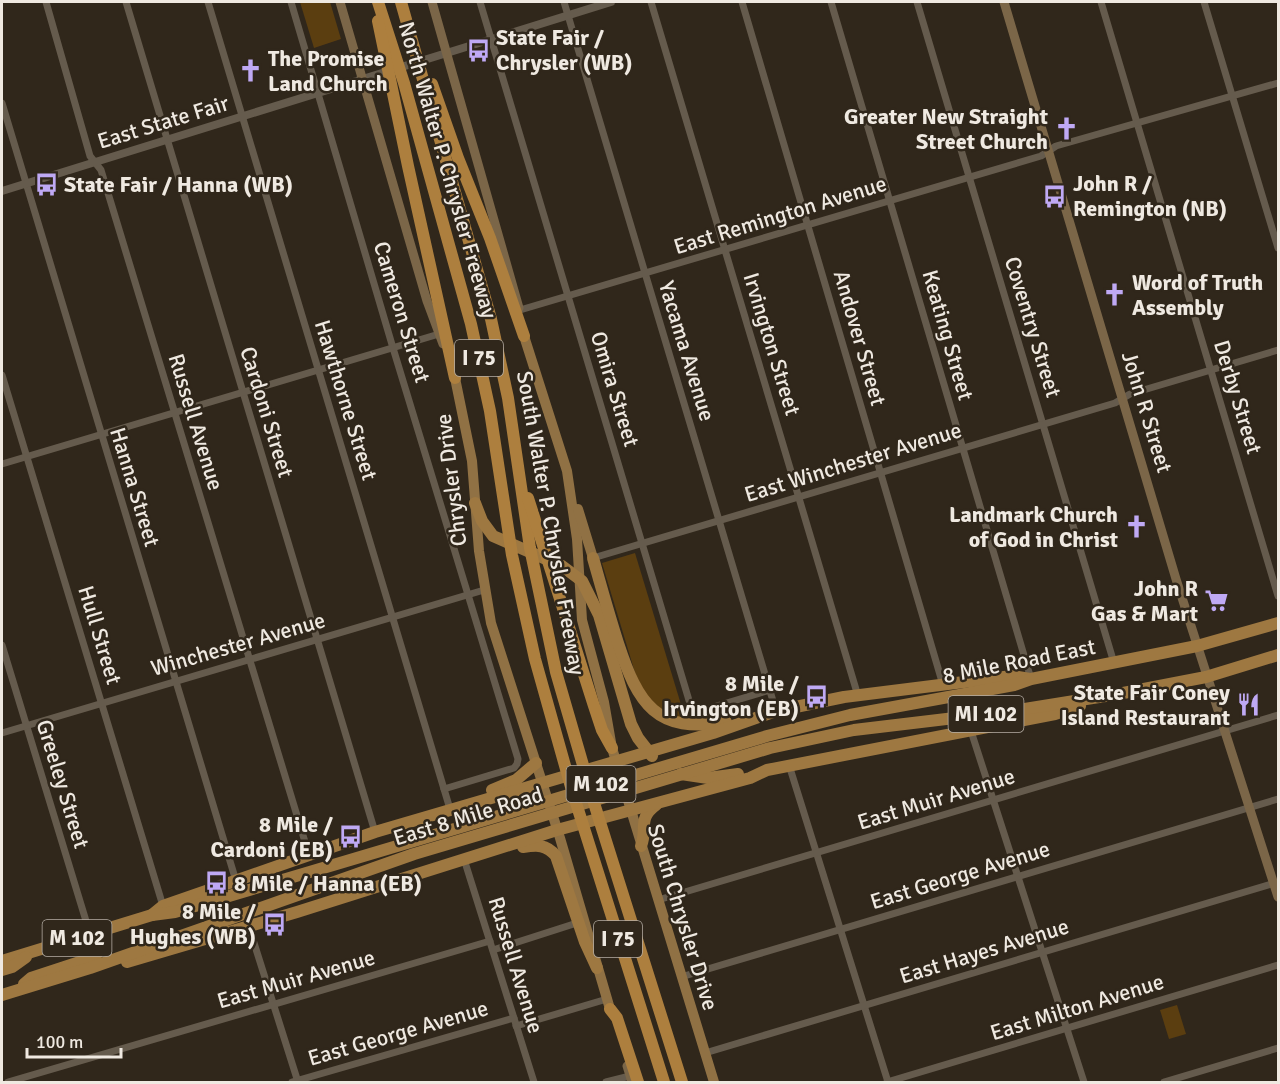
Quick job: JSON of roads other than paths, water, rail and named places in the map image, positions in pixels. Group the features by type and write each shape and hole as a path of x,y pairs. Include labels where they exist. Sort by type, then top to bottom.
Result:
{"highway":[{"path":"376,2 405,154 455,378"},
{"name":"North Walter P. Chrysler Freeway","path":"376,2 404,83 471,324 490,411 512,555 527,628 554,730 663,1083"},
{"name":"South Walter P. Chrysler Freeway","path":"401,2 491,320 508,398 532,558 556,672 594,803 682,1083"},
{"path":"416,49 426,66 524,336"},
{"path":"519,472 602,730 612,748"},
{"path":"475,503 486,528 500,540 562,566 579,578 595,604 631,724 638,738 658,762 671,770 694,777 715,778 767,770 971,731 1055,714 1118,694"},
{"path":"593,558 629,675 639,694 652,709 672,720 687,724 714,725 837,698 1012,676 1031,679"},
{"name":"8 Mile Road East","path":"850,716 1014,685 1031,679 1197,646 1278,623"},
{"path":"1257,662 1278,646"},
{"name":"East 8 Mile Road","path":"7,994 90,968 358,873 472,836 729,759 854,730 998,713 1118,694 1206,677 1278,655"},
{"name":"East 8 Mile Road","path":"2,961 153,915 175,912 767,735 850,716"},
{"name":"East 8 Mile Road","path":"153,915 163,906 375,832 560,779 735,726 757,717"},
{"path":"450,809 460,801 516,780 536,763"},
{"path":"90,968 113,967 249,927 486,851 609,815 750,778 767,770"},
{"path":"641,846 645,835 643,825 645,815 660,802"},
{"path":"486,851 537,844 551,850 557,859 597,968"},
{"path":"7,994 31,978 95,957 99,950 89,935"},
{"path":"2,970 12,967 34,951"},
{"path":"609,1004 617,1018 633,1080"}],"main road":[{"name":"Chrysler Drive","path":"340,2 428,301 455,378 472,461 484,590 491,623 542,783 563,828 580,919"},
{"path":"432,2 508,262 524,336 593,558"},
{"name":"John R Street","path":"1005,2 1201,661 1276,883 1278,897"},
{"path":"567,471 577,539 582,620 604,702 616,762"},
{"name":"South Chrysler Drive","path":"616,762 714,1083"},
{"path":"597,968 609,1004"}],"street":[{"name":"Russell Avenue","path":"46,2 90,156 101,170 309,855"},
{"name":"Cardoni Street","path":"126,2 375,832"},
{"name":"Hawthorne Street","path":"208,2 450,809"},
{"name":"Cameron Street","path":"291,2 518,761 514,768 444,789"},
{"name":"Omira Street","path":"480,2 693,709 700,711 770,690"},
{"name":"Yacama Avenue","path":"564,2 776,711"},
{"name":"East State Fair","path":"2,191 611,2"},
{"name":"Irvington Street","path":"651,2 858,696"},
{"name":"Andover Street","path":"742,2 943,685"},
{"name":"Keating Street","path":"831,2 1031,679"},
{"name":"Coventry Street","path":"917,2 1114,663"},
{"name":"Derby Street","path":"1101,2 1278,596"},
{"path":"1204,2 1278,248"},
{"name":"East Remington Avenue","path":"520,310 1041,156 1056,146 1278,83"},
{"name":"Hanna Street","path":"2,102 236,881"},
{"path":"2,464 439,334"},
{"name":"East Winchester Avenue","path":"593,558 1115,403 1130,394 1278,350"},
{"name":"Hull Street","path":"2,375 163,906"},
{"name":"Winchester Avenue","path":"2,733 484,590"},
{"name":"Greeley Street","path":"2,645 89,935"},
{"name":"East Muir Avenue","path":"658,900 1278,715"},
{"path":"971,731 1084,1083"},
{"path":"789,765 887,1082"},
{"name":"East George Avenue","path":"681,977 1278,799"},
{"name":"Russell Avenue","path":"465,859 534,1083"},
{"name":"East Hayes Avenue","path":"705,1053 1276,883"},
{"path":"493,950 580,919"},
{"path":"249,927 296,1082"},
{"name":"East Muir Avenue","path":"8,1083 490,941"},
{"name":"East Milton Avenue","path":"887,1082 1278,965"},
{"name":"East George Avenue","path":"516,1026 609,1004"},
{"name":"East George Avenue","path":"296,1082 514,1018"},
{"path":"1164,1083 1278,1048"},
{"path":"606,1083 633,1080"}],"place":[{"name":"State Fair / Chrysler (WB)","path":"478,50"},
{"name":"The Promise Land Church","path":"250,71"},
{"name":"Greater New Straight Street Church","path":"1066,129"},
{"name":"State Fair / Hanna (WB)","path":"46,184"},
{"name":"John R / Remington (NB)","path":"1055,196"},
{"name":"Word of Truth Assembly","path":"1114,295"},
{"name":"Landmark Church of God in Christ","path":"1136,527"},
{"name":"John R Gas & Mart","path":"1216,601"},
{"name":"8 Mile / Irvington (EB)","path":"817,696"},
{"name":"State Fair Coney Island Restaurant","path":"1248,705"},
{"name":"8 Mile / Cardoni (EB)","path":"351,837"},
{"name":"8 Mile / Hanna (EB)","path":"216,883"},
{"name":"8 Mile / Hughes (WB)","path":"274,924"}]}
